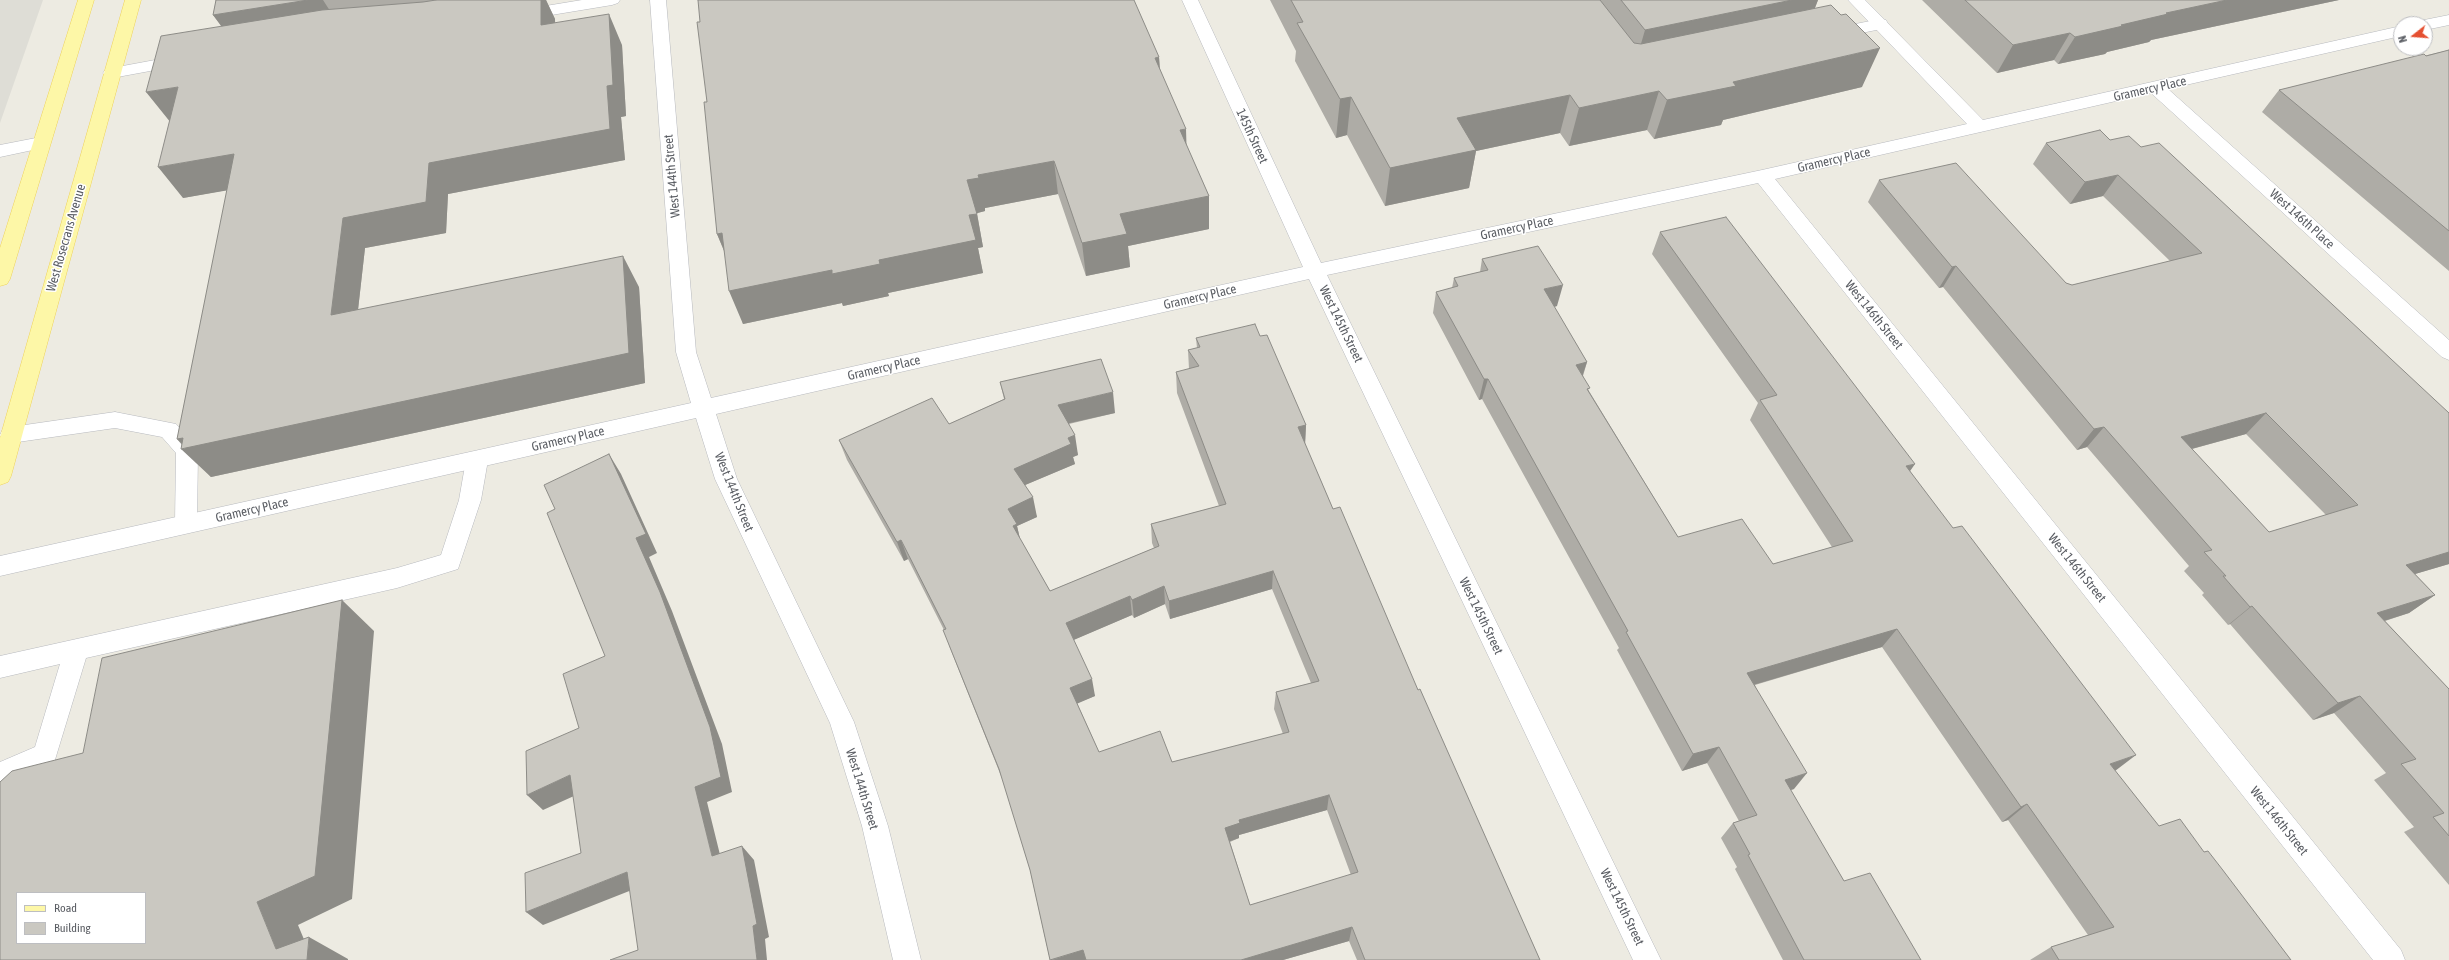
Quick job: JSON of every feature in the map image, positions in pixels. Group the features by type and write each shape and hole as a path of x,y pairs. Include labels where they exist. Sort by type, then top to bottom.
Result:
{"main road":[{"path":"0,279 86,0"},
{"name":"West Rosecrans Avenue","path":"0,476 133,0"}],"street":[{"path":"502,17 612,0"},
{"name":"West 144th Street","path":"658,0 686,352 726,479 842,722 875,826 907,960"},
{"name":"145th Street","path":"1190,0 1315,271"},
{"path":"1856,0 1980,128"},
{"path":"2433,23 2449,20"},
{"path":"1819,37 1880,24"},
{"name":"Gramercy Place","path":"0,566 1315,271 1980,128 2393,33"},
{"path":"112,73 196,58"},
{"name":"West 146th Place","path":"2155,87 2449,352"},
{"path":"0,151 41,143"},
{"name":"West 146th Street","path":"1762,176 2391,960"},
{"name":"West 145th Street","path":"1315,271 1647,960"},
{"path":"11,435 115,420 168,430 187,451 186,524"},
{"path":"0,667 397,578 450,562 470,500 477,460"},
{"path":"0,774 45,755 76,650"}],"shaded area":[{"path":"0,0 43,0 0,123"}],"building":[{"path":"216,0 308,0 213,15"},
{"path":"436,0 541,0 541,25 609,14 613,85 607,86 610,129 429,163 426,202 343,218 331,315 623,256 629,353 181,449 183,438 177,439 234,154 158,167 178,87 146,92 161,36 322,10"},
{"path":"698,0 1134,0 1159,57 1155,58 1186,129 1180,130 1209,196 1120,214 1127,234 1082,243 1054,161 978,175 979,178 967,180 977,214 969,215 976,240 879,260 880,264 832,274 832,270 729,291 722,233 717,234 704,102 707,102 697,22 700,22"},
{"path":"1291,0 1600,0 1634,43 1641,44 1831,5 1841,15 1846,14 1880,48 1733,82 1736,86 1667,100 1659,91 1579,108 1570,95 1457,118 1476,150 1390,168 1351,97 1340,99 1297,23 1303,22"},
{"path":"1621,0 1792,0 1645,30"},
{"path":"1965,0 2227,0 2166,13 2168,14 2075,37 2070,33 2013,45"},
{"path":"2449,50 2449,231 2279,90 2416,56 2433,56 2433,54"},
{"path":"2100,130 2110,140 2129,136 2141,147 2159,143 2449,413 2449,552 2406,565 2435,595 2377,613 2449,689 2449,836 2433,817 2444,813 2401,764 2416,759 2360,696 2338,703 2252,606 2250,607 2223,576 2226,576 2204,552 2212,550 2104,427 2094,429 1956,266 1952,267 1879,180 1956,163 2066,283 2072,285 2202,253 2118,175 2085,182 2046,143","holes":["2266,413 2358,505 2269,532 2181,437"]},
{"path":"1726,217 1915,464 1906,466 1953,528 1962,526 2136,755 2110,764 2159,826 2180,819 2204,852 2208,851 2291,960 2059,960 2051,947 2114,927 2027,804 2021,807 1897,629 1747,673 1807,773 1785,780 1844,881 1870,873 1921,960 1804,960 1748,855 1750,854 1733,823 1757,815 1719,747 1693,754 1626,632 1628,631 1488,379 1484,379 1436,292 1458,286 1454,278 1488,270 1482,259 1538,246 1563,285 1544,289 1587,362 1576,365 1590,388 1587,389 1678,537 1742,519 1773,564 1853,541 1760,400 1777,395 1660,232"},
{"path":"1255,324 1260,336 1267,335 1306,425 1298,427 1333,509 1340,507 1418,690 1420,689 1540,960 1365,960 1352,927 1241,960 1086,960 1083,950 1050,960 1030,870 999,769 943,630 946,629 901,540 897,542 839,440 932,398 949,424 1005,399 1000,382 1101,359 1113,392 1058,405 1075,435 1068,438 1071,444 1014,469 1033,497 1008,509 1017,524 1013,526 1050,591 1159,546 1151,524 1226,504 1176,372 1199,366 1188,350 1200,347 1196,338","holes":["1273,571 1319,681 1276,692 1289,732 1172,762 1160,731 1099,752 1070,688 1092,679 1066,623 1130,596 1132,600 1164,586 1169,601","1329,795 1358,872 1250,905 1225,828 1240,823 1239,820"]},
{"path":"609,454 646,534 636,538 660,592 710,727 721,777 695,787 712,856 742,846 757,924 753,926 757,960 610,960 638,950 627,872 526,912 525,873 581,853 570,775 527,795 526,751 579,728 563,674 605,656 547,513 555,509 544,485"},
{"path":"342,600 315,876 257,902 276,949 309,937 307,960 0,960 0,782 12,771 83,753 102,658"}]}
